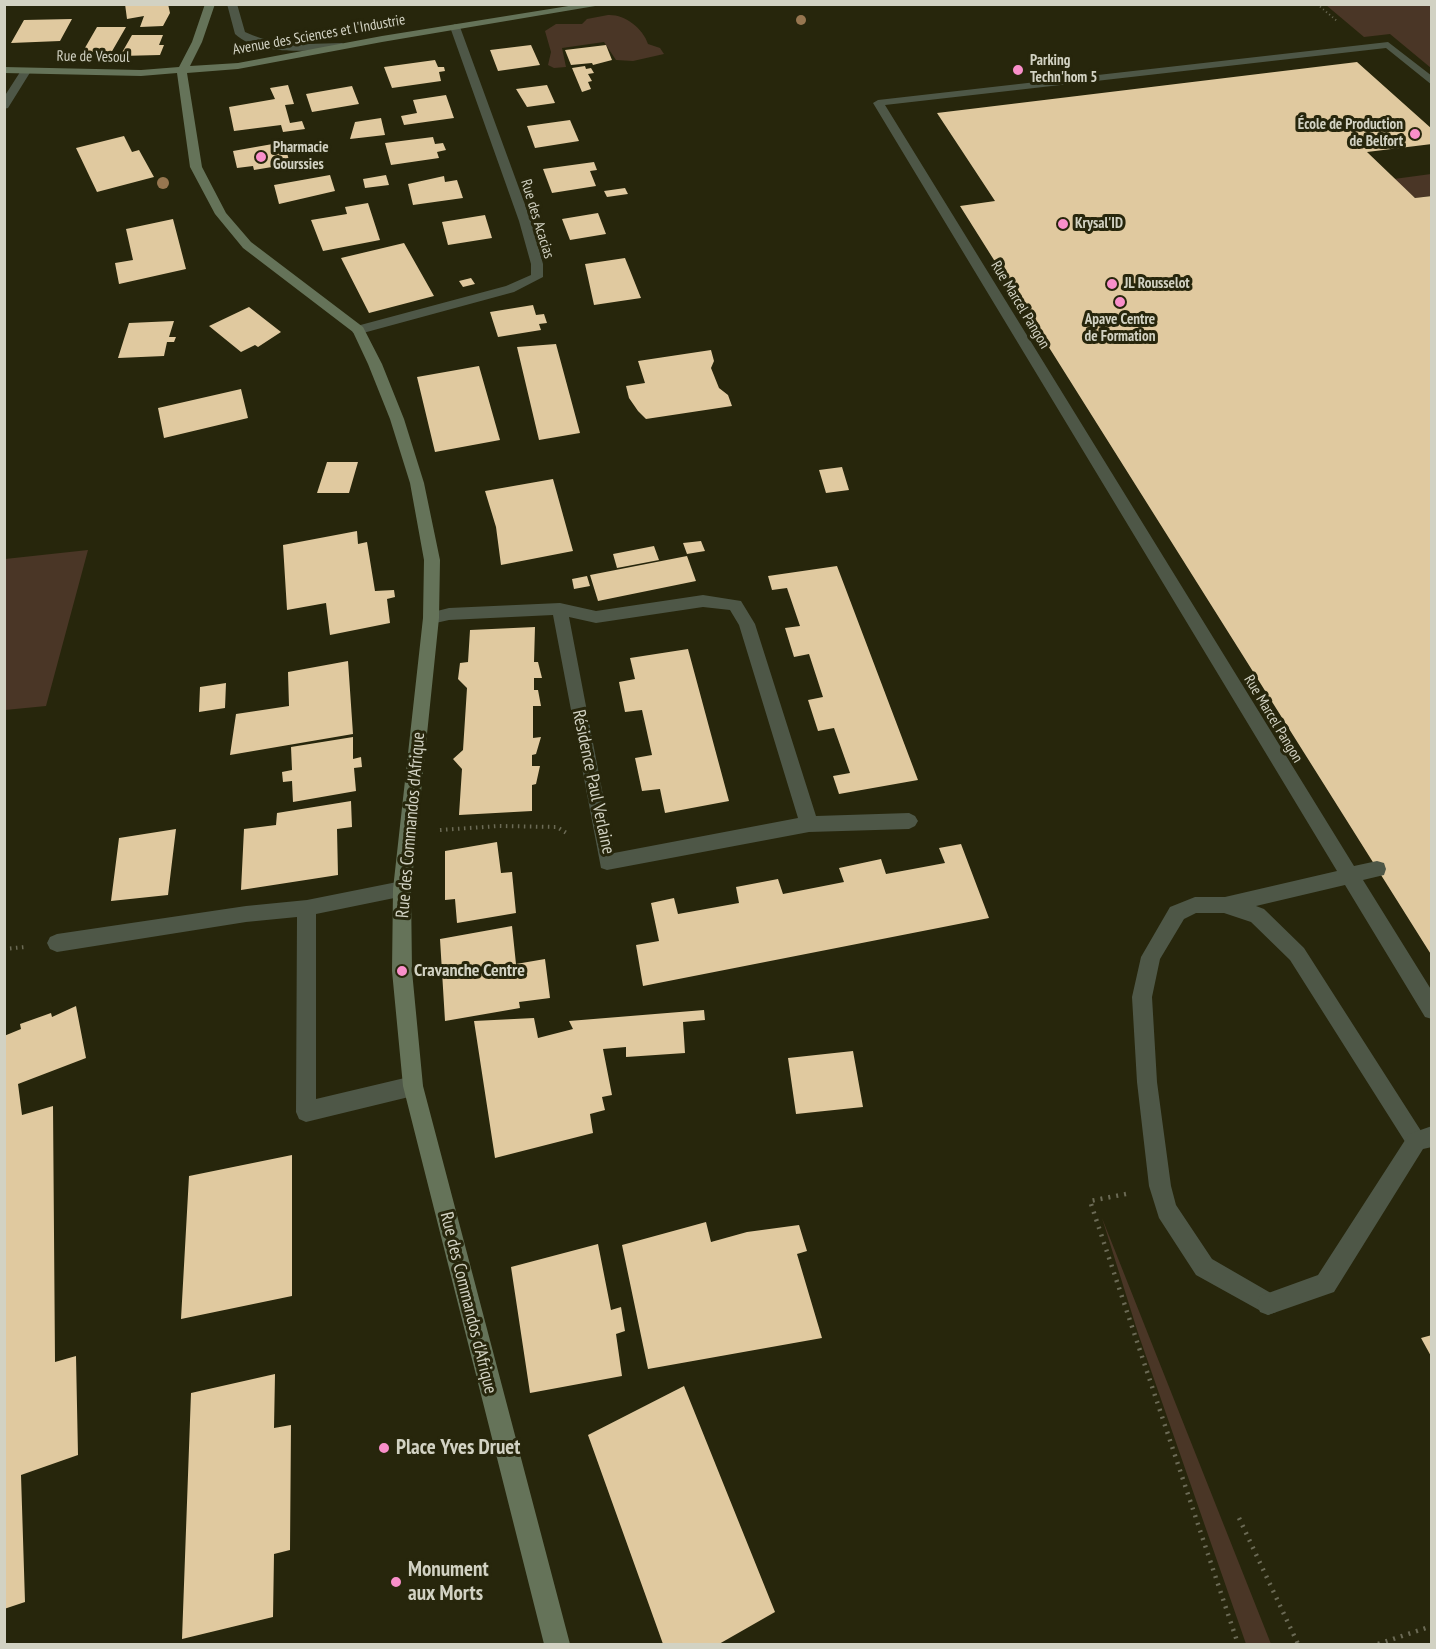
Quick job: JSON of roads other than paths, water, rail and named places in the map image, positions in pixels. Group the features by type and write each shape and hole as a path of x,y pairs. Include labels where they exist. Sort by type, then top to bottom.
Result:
{"main road":[{"path":"182,71 197,42 210,4"},
{"name":"Avenue des Sciences et l'Industrie","path":"182,71 238,66 342,46 603,4"},
{"name":"Rue de Vesoul","path":"4,70 182,71"},
{"name":"Rue des Commandos d'Afrique","path":"182,71 196,167 220,214 247,245 357,330 375,364 397,419 417,483 432,560 431,618 406,832 402,889 402,971 413,1086 557,1644"}],"street":[{"path":"232,4 240,34 246,38 279,46 342,46"},
{"name":"Rue des Acacias","path":"357,330 510,289 537,277 537,264 525,221 455,27"},
{"name":"Rue Marcel Pangon","path":"1431,82 1388,45 878,103 1431,1011"},
{"path":"4,106 26,71"},
{"path":"431,618 448,614 560,609 596,617 703,600 735,605 747,624 809,824"},
{"name":"Résidence Paul Verlaine","path":"560,609 607,862 809,824 909,821"},
{"path":"1224,905 1377,869"},
{"path":"57,943 246,914 307,908 402,889"},
{"path":"1195,904 1224,905 1257,915 1297,954 1424,1139 1326,1284 1268,1304 1204,1267 1152,1188 1142,997 1151,957 1177,913 1195,904"},
{"path":"307,908 306,1112 413,1086"}],"place":[{"name":"Parking Techn'hom 5","path":"1018,70"},
{"name":"École de Production de Belfort","path":"1415,134"},
{"name":"Pharmacie Gourssies","path":"261,157"},
{"name":"Krysal'ID","path":"1063,224"},
{"name":"JL Rousselot","path":"1112,284"},
{"name":"Apave Centre de Formation","path":"1120,302"},
{"name":"Cravanche Centre","path":"402,971"},
{"name":"Place Yves Druet","path":"384,1448"},
{"name":"Monument aux Morts","path":"396,1582"}]}
